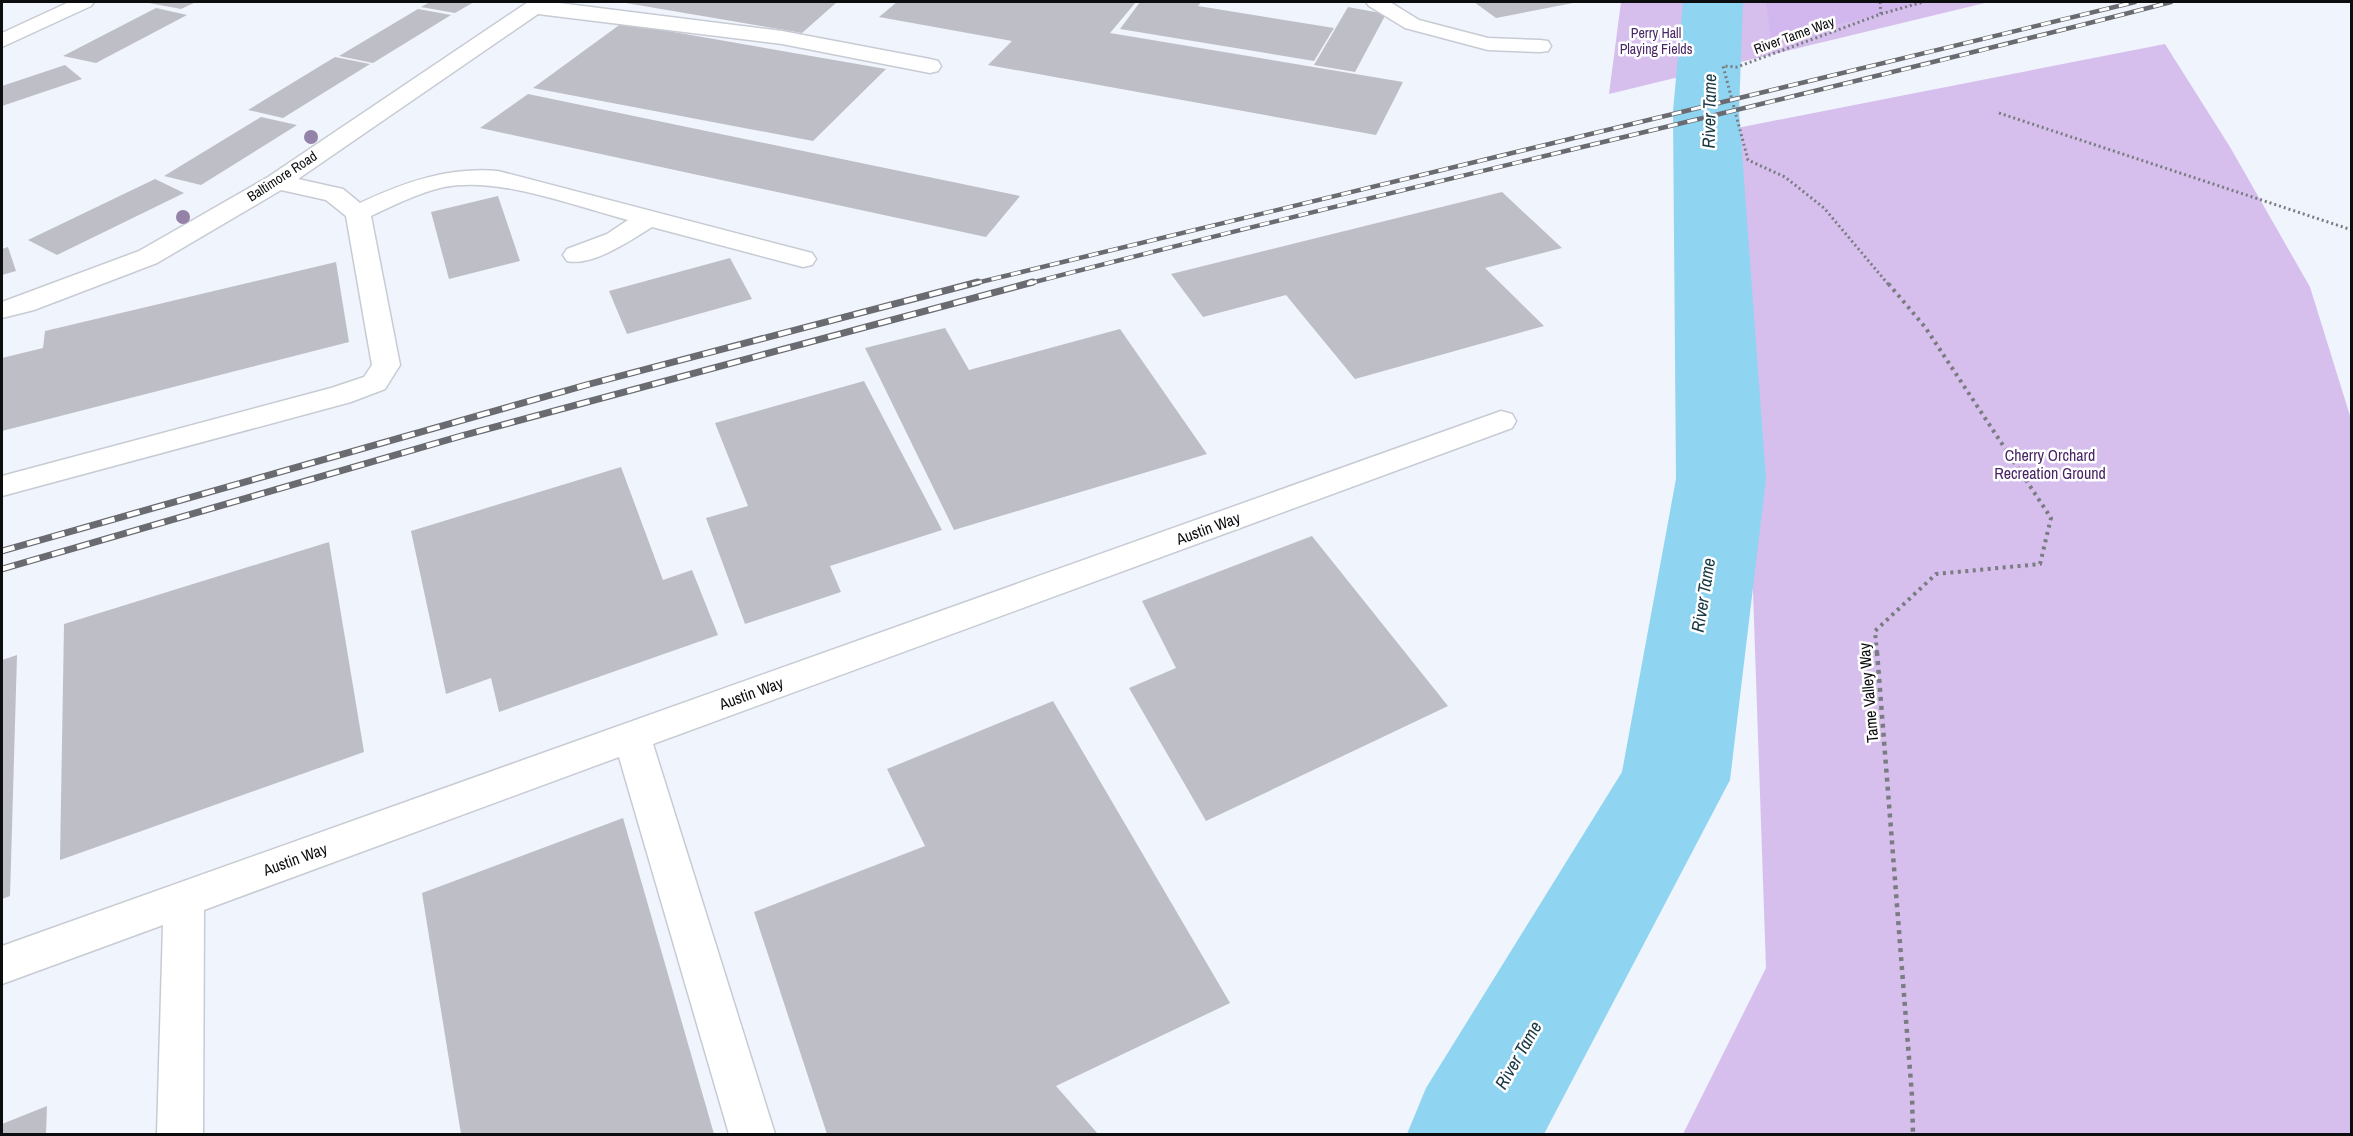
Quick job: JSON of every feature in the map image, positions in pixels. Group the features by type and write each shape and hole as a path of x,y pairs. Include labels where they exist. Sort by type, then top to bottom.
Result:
{"street":[{"path":"2,41 84,2"},
{"path":"1376,2 1413,24 1477,42 1540,46"},
{"path":"537,4 843,48 930,66"},
{"name":"Baltimore Road","path":"2,310 24,304 148,257 276,182 537,4"},
{"path":"358,213 409,189 450,177 478,175 498,178 803,259"},
{"path":"2,486 341,395 375,383 386,365 358,213 334,194 276,182"},
{"path":"576,255 616,239 648,218"},
{"name":"Austin Way","path":"2,965 1501,421"},
{"path":"632,737 752,1134"},
{"path":"180,1134 184,899"}],"path":[{"path":"1880,2 1881,14"},
{"name":"River Tame Way","path":"1785,177 1748,160 1723,66 1737,67 1881,14 1923,2"},
{"path":"1999,113 2352,230"},
{"name":"Tame Valley Way","path":"1785,177 1824,208 1925,327 2051,518 2040,564 1936,574 1875,631 1912,1096 1913,1134"}],"green space":[{"name":"Perry Hall Playing Fields","path":"1621,2 1989,2 1609,94"},
{"name":"Cherry Orchard Recreation Ground","path":"2165,44 2230,147 2310,287 2351,419 2351,1134 1683,1134 1766,968 1737,128"}],"shaded area":[{"path":"1766,2 1932,2 1771,40"}],"building":[{"path":"196,2 181,9 149,3"},
{"path":"430,2 474,2 455,13 421,7"},
{"path":"620,2 837,2 802,33"},
{"path":"897,2 1136,2 1110,33 1403,82 1376,135 988,65 1012,41 879,17"},
{"path":"1140,2 1201,2 1198,6 1334,28 1314,61 1120,29"},
{"path":"1474,2 1573,2 1573,3 1496,18"},
{"path":"1348,7 1386,14 1355,72 1314,65"},
{"path":"156,8 187,15 96,63 63,56"},
{"path":"418,9 451,15 373,63 339,56"},
{"path":"622,23 886,69 813,141 533,88"},
{"path":"335,57 370,64 283,118 248,110"},
{"path":"65,65 82,79 2,106 2,86"},
{"path":"528,94 1020,196 986,237 480,128"},
{"path":"261,117 297,125 201,185 164,176"},
{"path":"155,179 184,193 57,255 28,240"},
{"path":"1502,192 1562,248 1485,268 1544,326 1355,379 1286,295 1203,317 1171,274"},
{"path":"498,196 520,261 449,279 431,212"},
{"path":"8,247 16,271 2,275 2,249"},
{"path":"730,258 752,299 627,334 609,291"},
{"path":"336,262 349,342 2,431 2,358 43,348 45,331"},
{"path":"945,328 969,370 1120,329 1207,454 954,530 865,348"},
{"path":"864,381 942,530 830,566 841,592 745,624 706,518 748,506 715,423"},
{"path":"621,467 663,580 692,570 718,635 499,712 491,678 446,694 411,531"},
{"path":"1312,536 1448,706 1206,821 1129,688 1176,668 1142,601"},
{"path":"329,542 364,752 60,860 64,624"},
{"path":"17,655 10,896 2,899 2,660"},
{"path":"1053,701 1230,1003 1056,1086 1098,1134 827,1134 754,912 925,846 887,769"},
{"path":"623,818 714,1134 461,1134 422,893"},
{"path":"47,1106 46,1134 2,1134 2,1124"}],"waterway":[{"name":"River Tame","path":"1473,1134 1675,780 1721,479 1706,111 1713,2"}],"railway":[{"path":"972,284 2135,2"},
{"path":"1027,284 2171,2"},
{"path":"2,551 586,385 978,282"},
{"path":"2,569 461,436 1033,282"}]}
